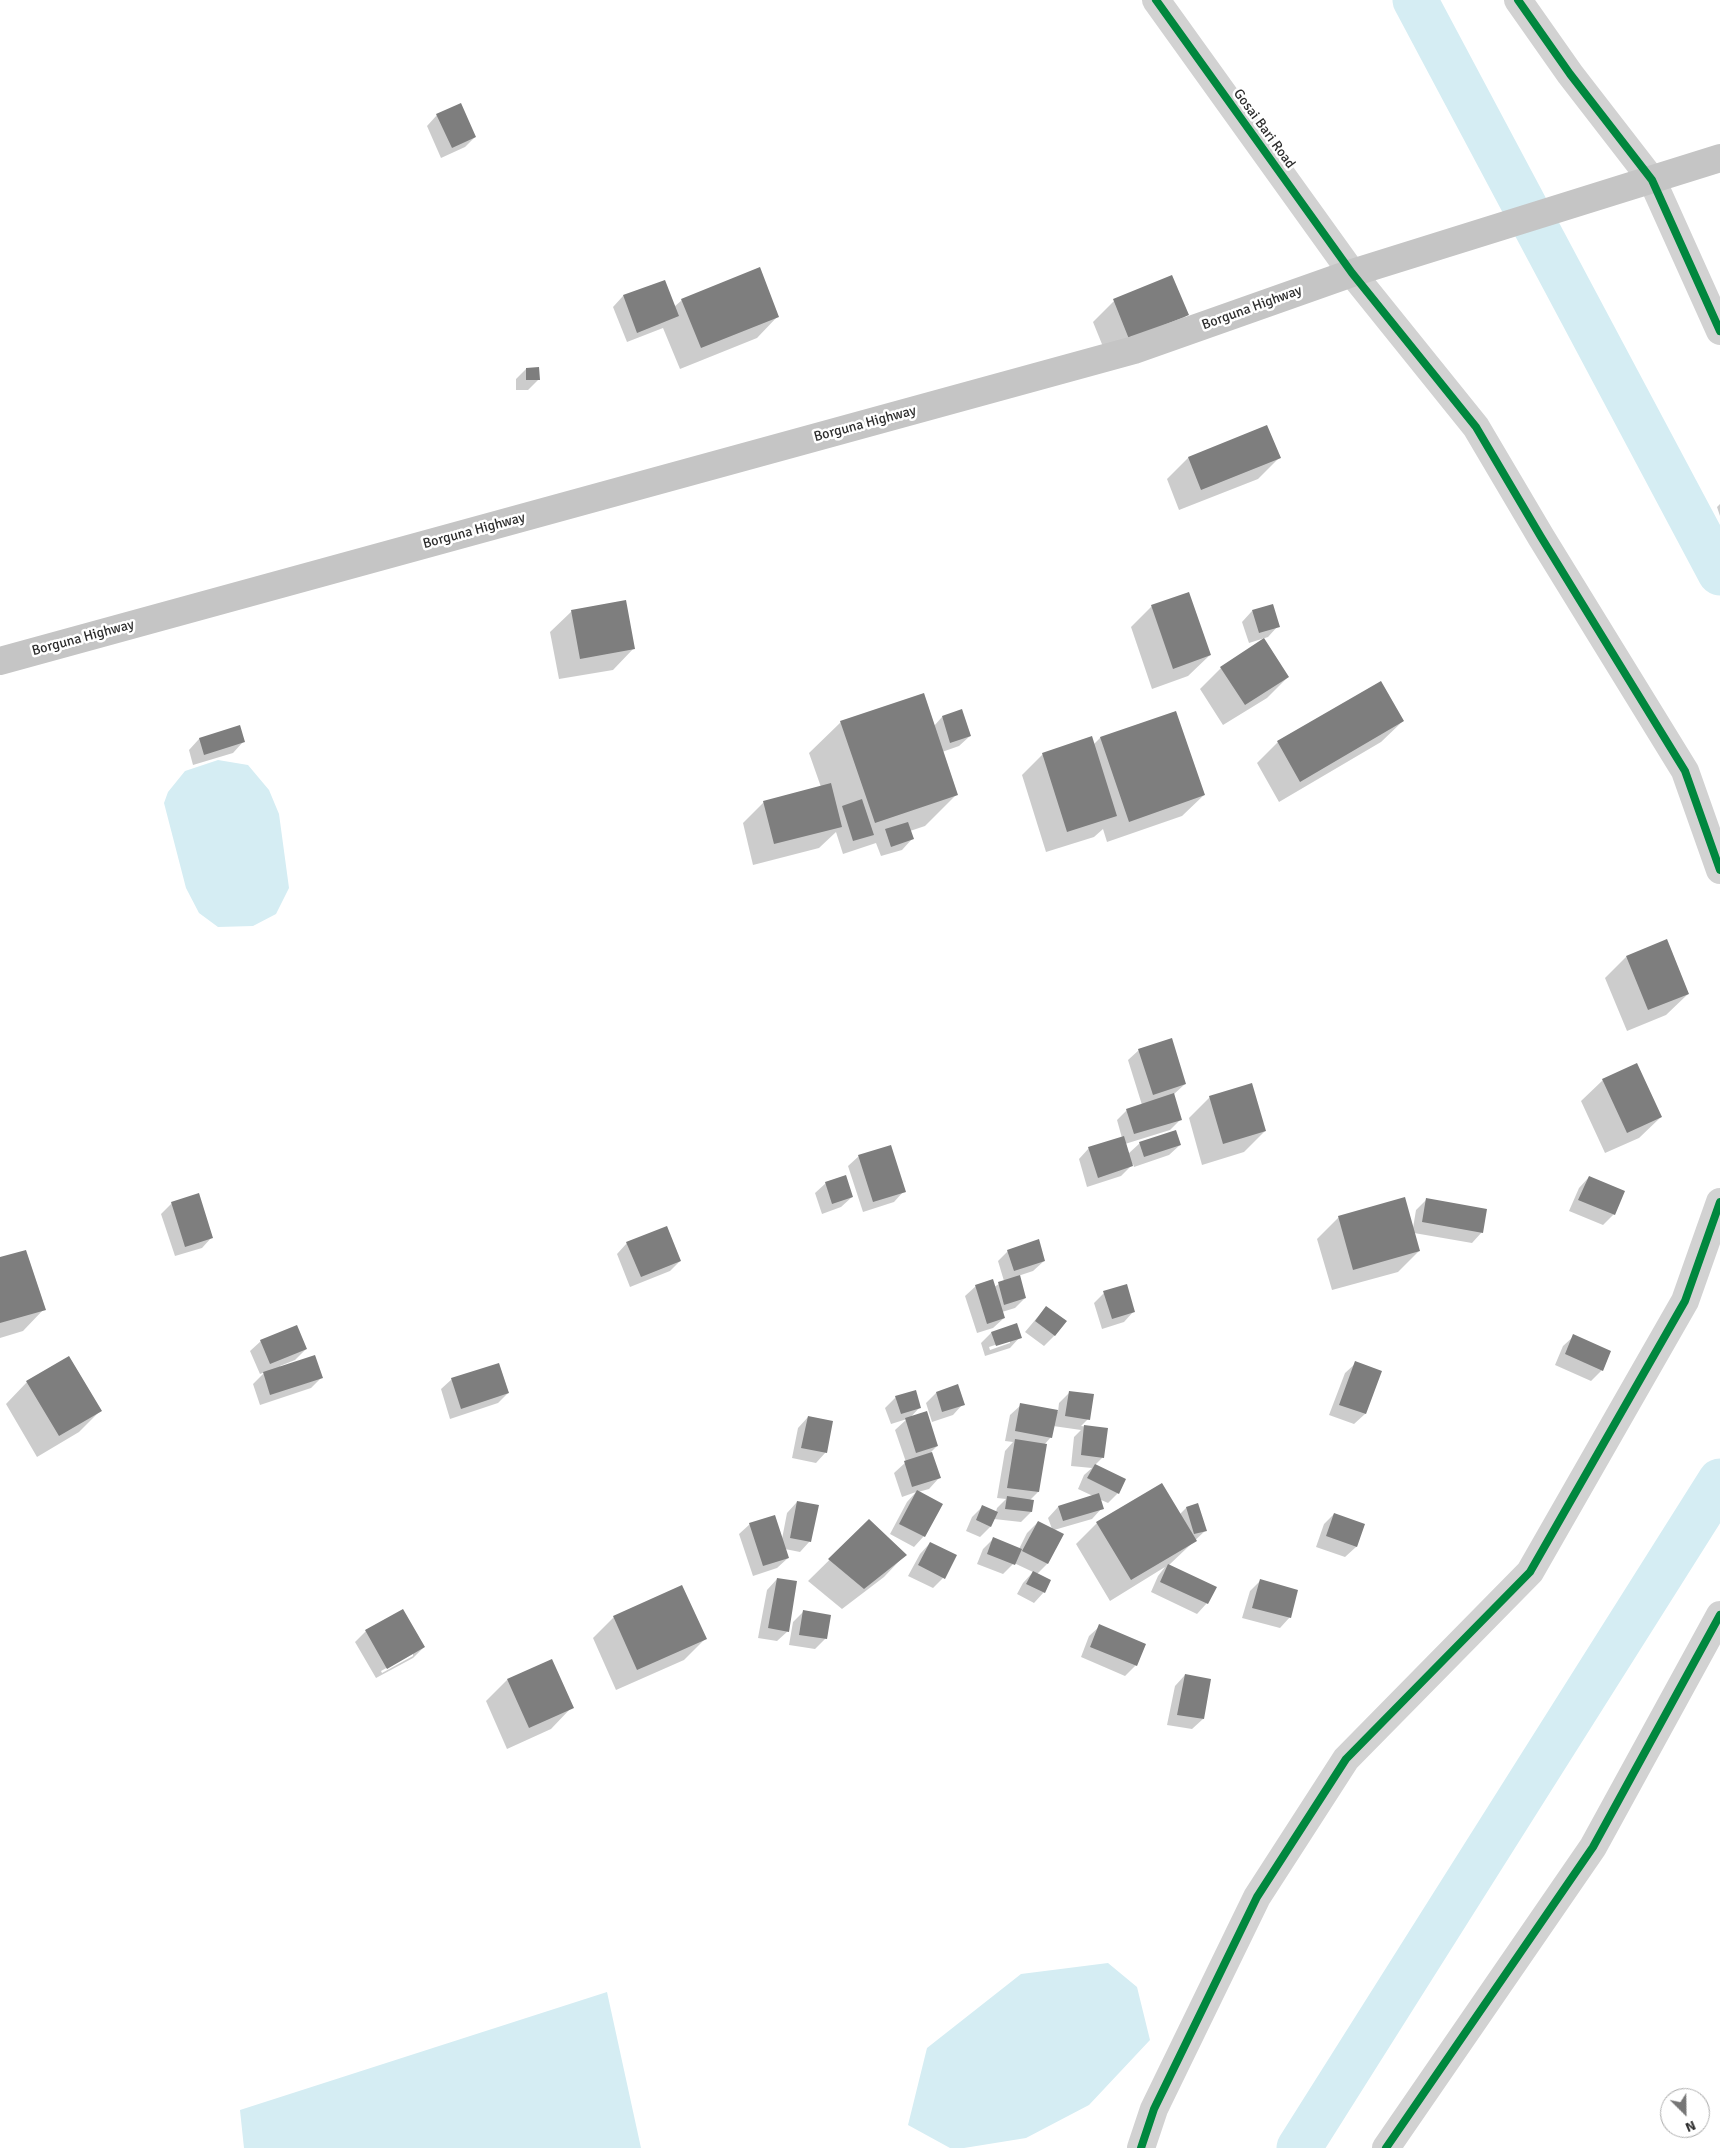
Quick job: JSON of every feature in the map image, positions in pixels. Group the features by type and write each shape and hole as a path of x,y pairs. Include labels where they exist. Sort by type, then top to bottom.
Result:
{"main road":[{"name":"Borguna Highway","path":"0,660 1134,350 1352,273 1720,158"}],"street":[{"name":"Gosai Bari Road","path":"1156,0 1352,273 1476,427 1541,537 1685,770 1720,870"},
{"path":"1518,0 1570,74 1652,180 1720,331"},
{"path":"1141,2148 1154,2109 1257,1897 1346,1760 1530,1572 1685,1301 1720,1202"},
{"path":"1386,2148 1593,1847 1720,1614"}],"water":[{"path":"218,760 248,765 269,790 279,814 289,888 276,914 253,926 218,927 199,913 186,888 164,803 168,792 185,771"},
{"path":"1108,1963 1137,1987 1150,2040 1089,2105 1026,2138 964,2148 950,2148 908,2125 927,2048 1021,1974"},
{"path":"607,1992 641,2148 244,2148 240,2110"}],"building":[{"path":"461,103 476,137 452,148 436,114"},
{"path":"760,267 779,317 701,348 681,299"},
{"path":"1172,275 1189,315 1129,339 1113,299"},
{"path":"665,280 679,316 637,333 623,295"},
{"path":"539,367 540,380 526,380 526,368"},
{"path":"1267,425 1281,458 1201,490 1188,457"},
{"path":"1189,592 1211,655 1173,669 1151,605"},
{"path":"626,600 635,649 580,659 571,610"},
{"path":"1273,604 1280,627 1259,633 1252,610"},
{"path":"1264,638 1289,677 1245,705 1220,667"},
{"path":"1381,681 1404,721 1300,782 1277,741"},
{"path":"924,693 958,795 875,823 840,721"},
{"path":"962,709 971,736 950,743 942,716"},
{"path":"1176,711 1205,795 1129,822 1100,737"},
{"path":"240,725 245,742 204,755 199,738"},
{"path":"1092,736 1117,816 1067,832 1042,753"},
{"path":"831,783 842,827 774,844 763,801"},
{"path":"862,799 874,835 853,841 842,806"},
{"path":"908,822 914,839 891,847 885,829"},
{"path":"1667,939 1689,994 1648,1010 1626,956"},
{"path":"1172,1038 1186,1084 1153,1095 1138,1049"},
{"path":"1637,1063 1662,1117 1627,1133 1602,1079"},
{"path":"1252,1083 1266,1131 1223,1144 1209,1096"},
{"path":"1174,1093 1182,1120 1134,1134 1126,1109"},
{"path":"1176,1130 1181,1145 1144,1157 1139,1142"},
{"path":"1124,1136 1133,1166 1098,1178 1088,1147"},
{"path":"891,1145 906,1192 873,1202 858,1155"},
{"path":"846,1175 853,1197 832,1204 825,1182"},
{"path":"1589,1176 1625,1191 1615,1215 1578,1200"},
{"path":"199,1193 213,1238 185,1247 171,1202"},
{"path":"1405,1197 1420,1251 1353,1270 1338,1216"},
{"path":"1426,1198 1487,1209 1483,1233 1422,1222"},
{"path":"667,1226 681,1261 641,1277 626,1242"},
{"path":"1039,1239 1045,1261 1014,1271 1007,1250"},
{"path":"26,1250 46,1310 0,1323 0,1257"},
{"path":"1020,1275 1026,1298 1004,1305 998,1282"},
{"path":"993,1279 1005,1318 987,1324 975,1285"},
{"path":"1127,1284 1135,1312 1112,1319 1103,1291"},
{"path":"1046,1306 1067,1321 1055,1336 1035,1321"},
{"path":"1017,1323 1022,1338 996,1346 991,1332"},
{"path":"297,1325 307,1349 270,1364 260,1340"},
{"path":"1573,1334 1611,1351 1603,1371 1565,1354"},
{"path":"315,1355 323,1378 270,1395 263,1372"},
{"path":"69,1356 102,1411 59,1436 26,1381"},
{"path":"1355,1361 1382,1371 1366,1414 1339,1405"},
{"path":"499,1363 509,1393 461,1409 451,1378"},
{"path":"958,1384 965,1405 942,1412 936,1392"},
{"path":"916,1390 921,1408 901,1414 895,1396"},
{"path":"1069,1391 1094,1394 1090,1420 1065,1416"},
{"path":"1020,1403 1058,1410 1052,1438 1015,1431"},
{"path":"927,1411 938,1446 916,1453 905,1418"},
{"path":"808,1416 833,1421 827,1453 801,1448"},
{"path":"1084,1425 1108,1428 1104,1458 1081,1455"},
{"path":"1015,1439 1047,1444 1039,1492 1007,1488"},
{"path":"932,1452 941,1478 912,1487 904,1461"},
{"path":"1095,1464 1126,1479 1119,1494 1087,1478"},
{"path":"1162,1483 1197,1541 1131,1580 1096,1522"},
{"path":"917,1490 943,1504 925,1537 899,1524"},
{"path":"1099,1493 1104,1509 1063,1521 1058,1506"},
{"path":"1007,1496 1034,1500 1032,1512 1005,1509"},
{"path":"797,1501 819,1505 811,1542 790,1538"},
{"path":"1198,1503 1207,1531 1194,1534 1186,1507"},
{"path":"982,1505 998,1512 991,1527 976,1520"},
{"path":"1334,1513 1365,1524 1357,1547 1326,1536"},
{"path":"775,1515 789,1558 763,1566 749,1523"},
{"path":"869,1519 907,1555 864,1589 828,1559"},
{"path":"1038,1521 1064,1534 1048,1564 1022,1551"},
{"path":"993,1537 1022,1549 1015,1565 987,1554"},
{"path":"930,1542 957,1555 945,1579 918,1565"},
{"path":"1168,1564 1217,1587 1208,1604 1160,1582"},
{"path":"1033,1571 1051,1580 1045,1593 1026,1584"},
{"path":"777,1578 797,1581 789,1632 768,1628"},
{"path":"1260,1579 1298,1590 1291,1618 1252,1608"},
{"path":"682,1585 707,1639 637,1670 613,1616"},
{"path":"403,1609 425,1647 387,1669 365,1630"},
{"path":"803,1610 831,1615 827,1639 799,1635"},
{"path":"1099,1624 1146,1644 1137,1666 1090,1647"},
{"path":"552,1659 574,1708 529,1728 507,1679"},
{"path":"1185,1674 1211,1679 1204,1719 1177,1715"}],"waterway":[{"path":"1415,0 1720,573"},
{"path":"1299,2148 1720,1481"}],"cycle path":[{"path":"1156,0 1352,273 1476,427 1541,537 1685,771 1720,870"},
{"path":"1518,0 1570,74 1652,180 1720,331"},
{"path":"1141,2148 1154,2109 1257,1897 1346,1759 1530,1572 1685,1301 1720,1202"},
{"path":"1386,2148 1593,1847 1720,1615"}]}
